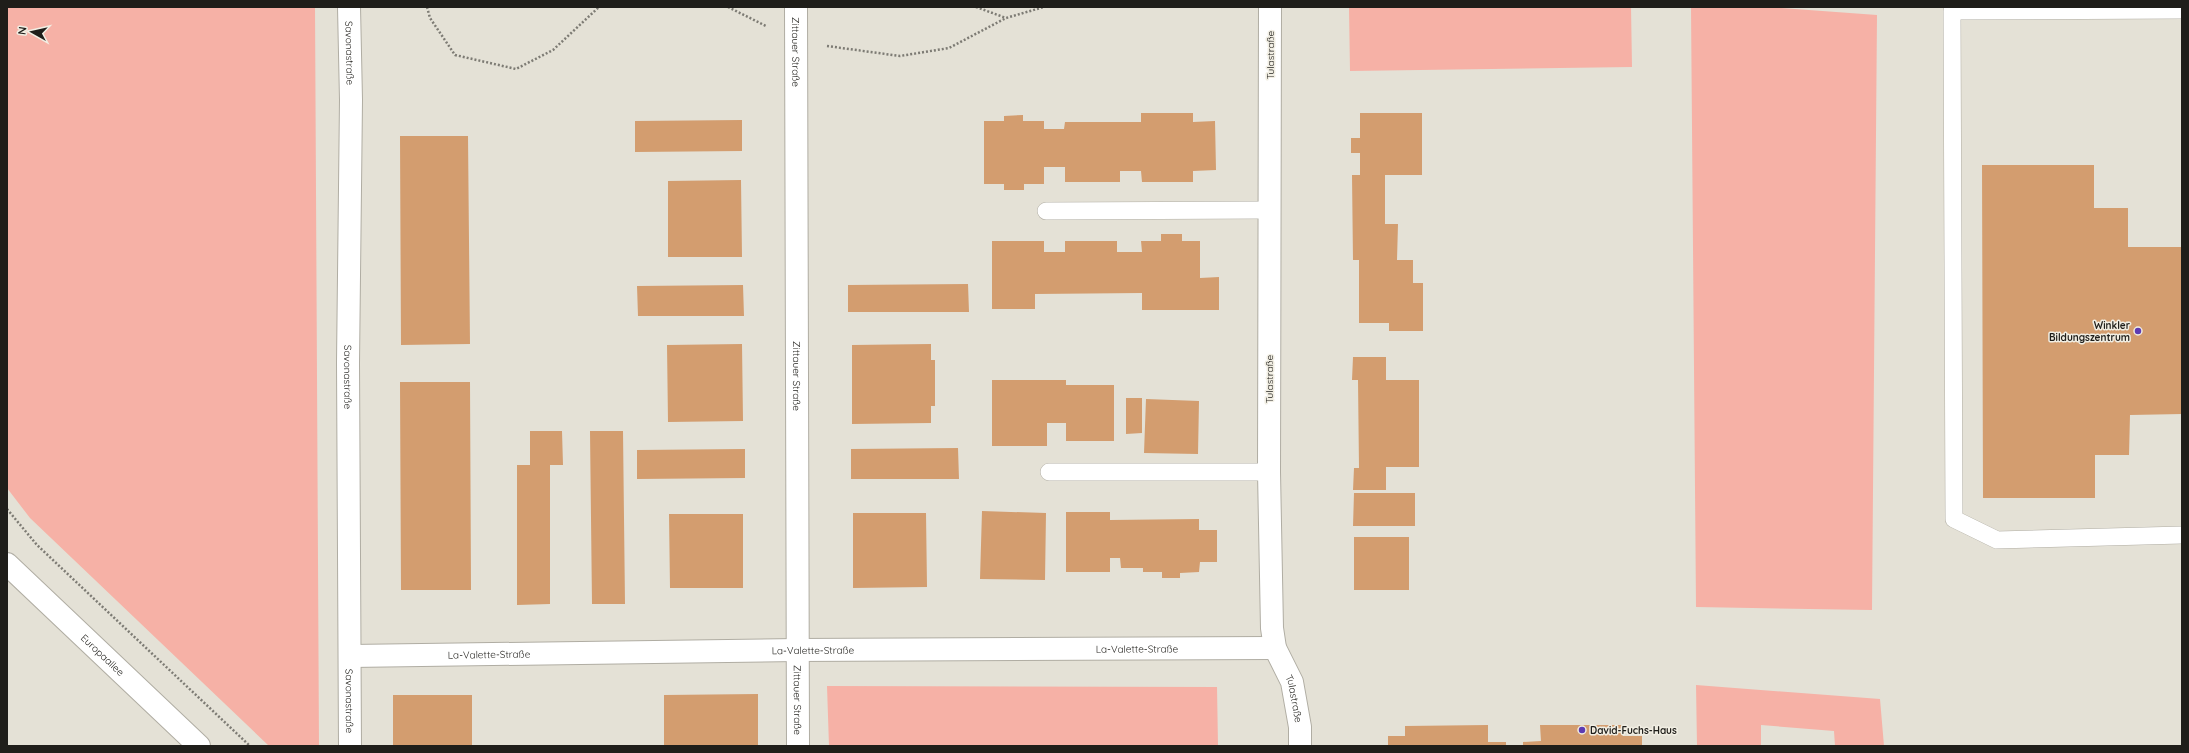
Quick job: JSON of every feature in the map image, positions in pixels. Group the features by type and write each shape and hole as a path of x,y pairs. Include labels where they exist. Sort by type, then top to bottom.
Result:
{"street":[{"name":"Savonastraße","path":"349,7 351,100 348,363 351,656 350,746"},
{"name":"Zittauer Straße","path":"796,7 798,746"},
{"name":"Tulastraße","path":"1270,7 1269,472 1272,628 1275,648 1292,682 1300,727 1300,746"},
{"name":"Europaallee","path":"7,564 199,746"},
{"name":"La-Valette-Straße","path":"351,656 797,650 1275,648"}],"lane":[{"path":"2182,10 1952,11 1952,41 1954,519 1997,540 2182,535"},
{"path":"1046,211 1269,210"},
{"path":"1050,472 1269,472"}],"path":[{"path":"427,7 430,18 456,55 516,69 553,50 599,7"},
{"path":"728,7 797,42 900,56 949,48 1006,18 1044,7"},
{"path":"976,7 1006,18"},
{"path":"7,509 37,545 250,746"}],"shaded area":[{"path":"7,7 315,7 319,746 269,746 30,518 7,488"},
{"path":"1349,7 1631,7 1632,67 1350,71"},
{"path":"1691,7 1769,7 1877,15 1872,610 1696,607"},
{"path":"1696,685 1880,699 1884,746 1835,746 1834,731 1761,725 1761,746 1697,746"},
{"path":"827,686 1217,687 1218,746 829,746"}],"building":[{"path":"1141,113 1193,113 1193,122 1215,121 1216,170 1193,171 1193,182 1142,182 1141,171 1120,171 1120,182 1065,182 1065,167 1044,167 1044,184 1024,184 1024,190 1004,190 1004,184 984,184 984,121 1004,121 1004,116 1023,115 1023,121 1044,121 1044,129 1064,129 1065,122 1141,122"},
{"path":"1360,113 1422,113 1422,175 1385,175 1385,224 1398,224 1397,260 1413,260 1413,283 1423,283 1423,331 1389,331 1389,323 1359,323 1359,260 1353,260 1352,175 1360,175 1360,153 1351,153 1351,138 1360,138"},
{"path":"742,120 742,151 635,152 635,121"},
{"path":"400,136 468,136 470,344 401,345"},
{"path":"1982,165 2094,165 2094,208 2128,208 2128,247 2182,247 2182,414 2130,415 2129,455 2095,455 2095,498 1983,498"},
{"path":"741,180 742,257 668,257 668,181"},
{"path":"1161,234 1182,234 1182,241 1200,241 1200,278 1219,277 1219,310 1142,310 1142,293 1035,294 1035,309 992,309 992,241 1044,241 1044,252 1065,252 1065,241 1117,241 1117,252 1142,252 1141,241 1161,241"},
{"path":"968,284 969,312 848,312 848,285"},
{"path":"743,285 744,316 638,316 637,286"},
{"path":"742,344 743,421 668,422 667,345"},
{"path":"931,344 931,360 935,360 935,406 931,406 931,423 852,424 852,345"},
{"path":"1353,357 1386,357 1386,380 1419,380 1419,467 1386,467 1386,490 1353,490 1354,468 1359,468 1358,380 1352,380"},
{"path":"992,380 1066,380 1066,385 1114,385 1114,441 1066,441 1066,423 1047,423 1047,446 992,446"},
{"path":"400,382 470,382 471,590 401,590"},
{"path":"1126,398 1142,398 1142,433 1126,434"},
{"path":"1146,399 1199,401 1198,454 1144,453"},
{"path":"530,431 562,431 563,465 550,465 550,604 517,605 517,465 530,465"},
{"path":"590,431 623,431 625,604 592,604"},
{"path":"958,448 959,479 851,479 851,449"},
{"path":"745,449 745,478 637,479 637,450"},
{"path":"1354,493 1415,493 1415,526 1353,526"},
{"path":"982,511 1046,513 1045,580 980,579"},
{"path":"1066,512 1110,512 1110,520 1199,519 1199,530 1217,530 1217,562 1200,562 1199,572 1180,573 1180,578 1162,578 1162,572 1143,572 1143,568 1121,568 1120,558 1110,558 1110,572 1066,572"},
{"path":"853,513 926,513 927,587 853,588"},
{"path":"669,514 743,514 743,588 670,588"},
{"path":"1354,537 1409,537 1409,590 1354,590"},
{"path":"758,694 758,746 664,746 664,695"},
{"path":"393,695 472,695 472,746 393,746"},
{"path":"1488,725 1488,742 1506,742 1506,746 1388,746 1388,736 1405,736 1405,726"},
{"name":"David-Fuchs-Haus","path":"1540,725 1623,725 1623,736 1642,736 1642,746 1523,746 1523,742 1541,741"}],"place":[{"name":"Winkler Bildungszentrum","path":"2138,331"},
{"name":"David-Fuchs-Haus","path":"1582,730"}]}
